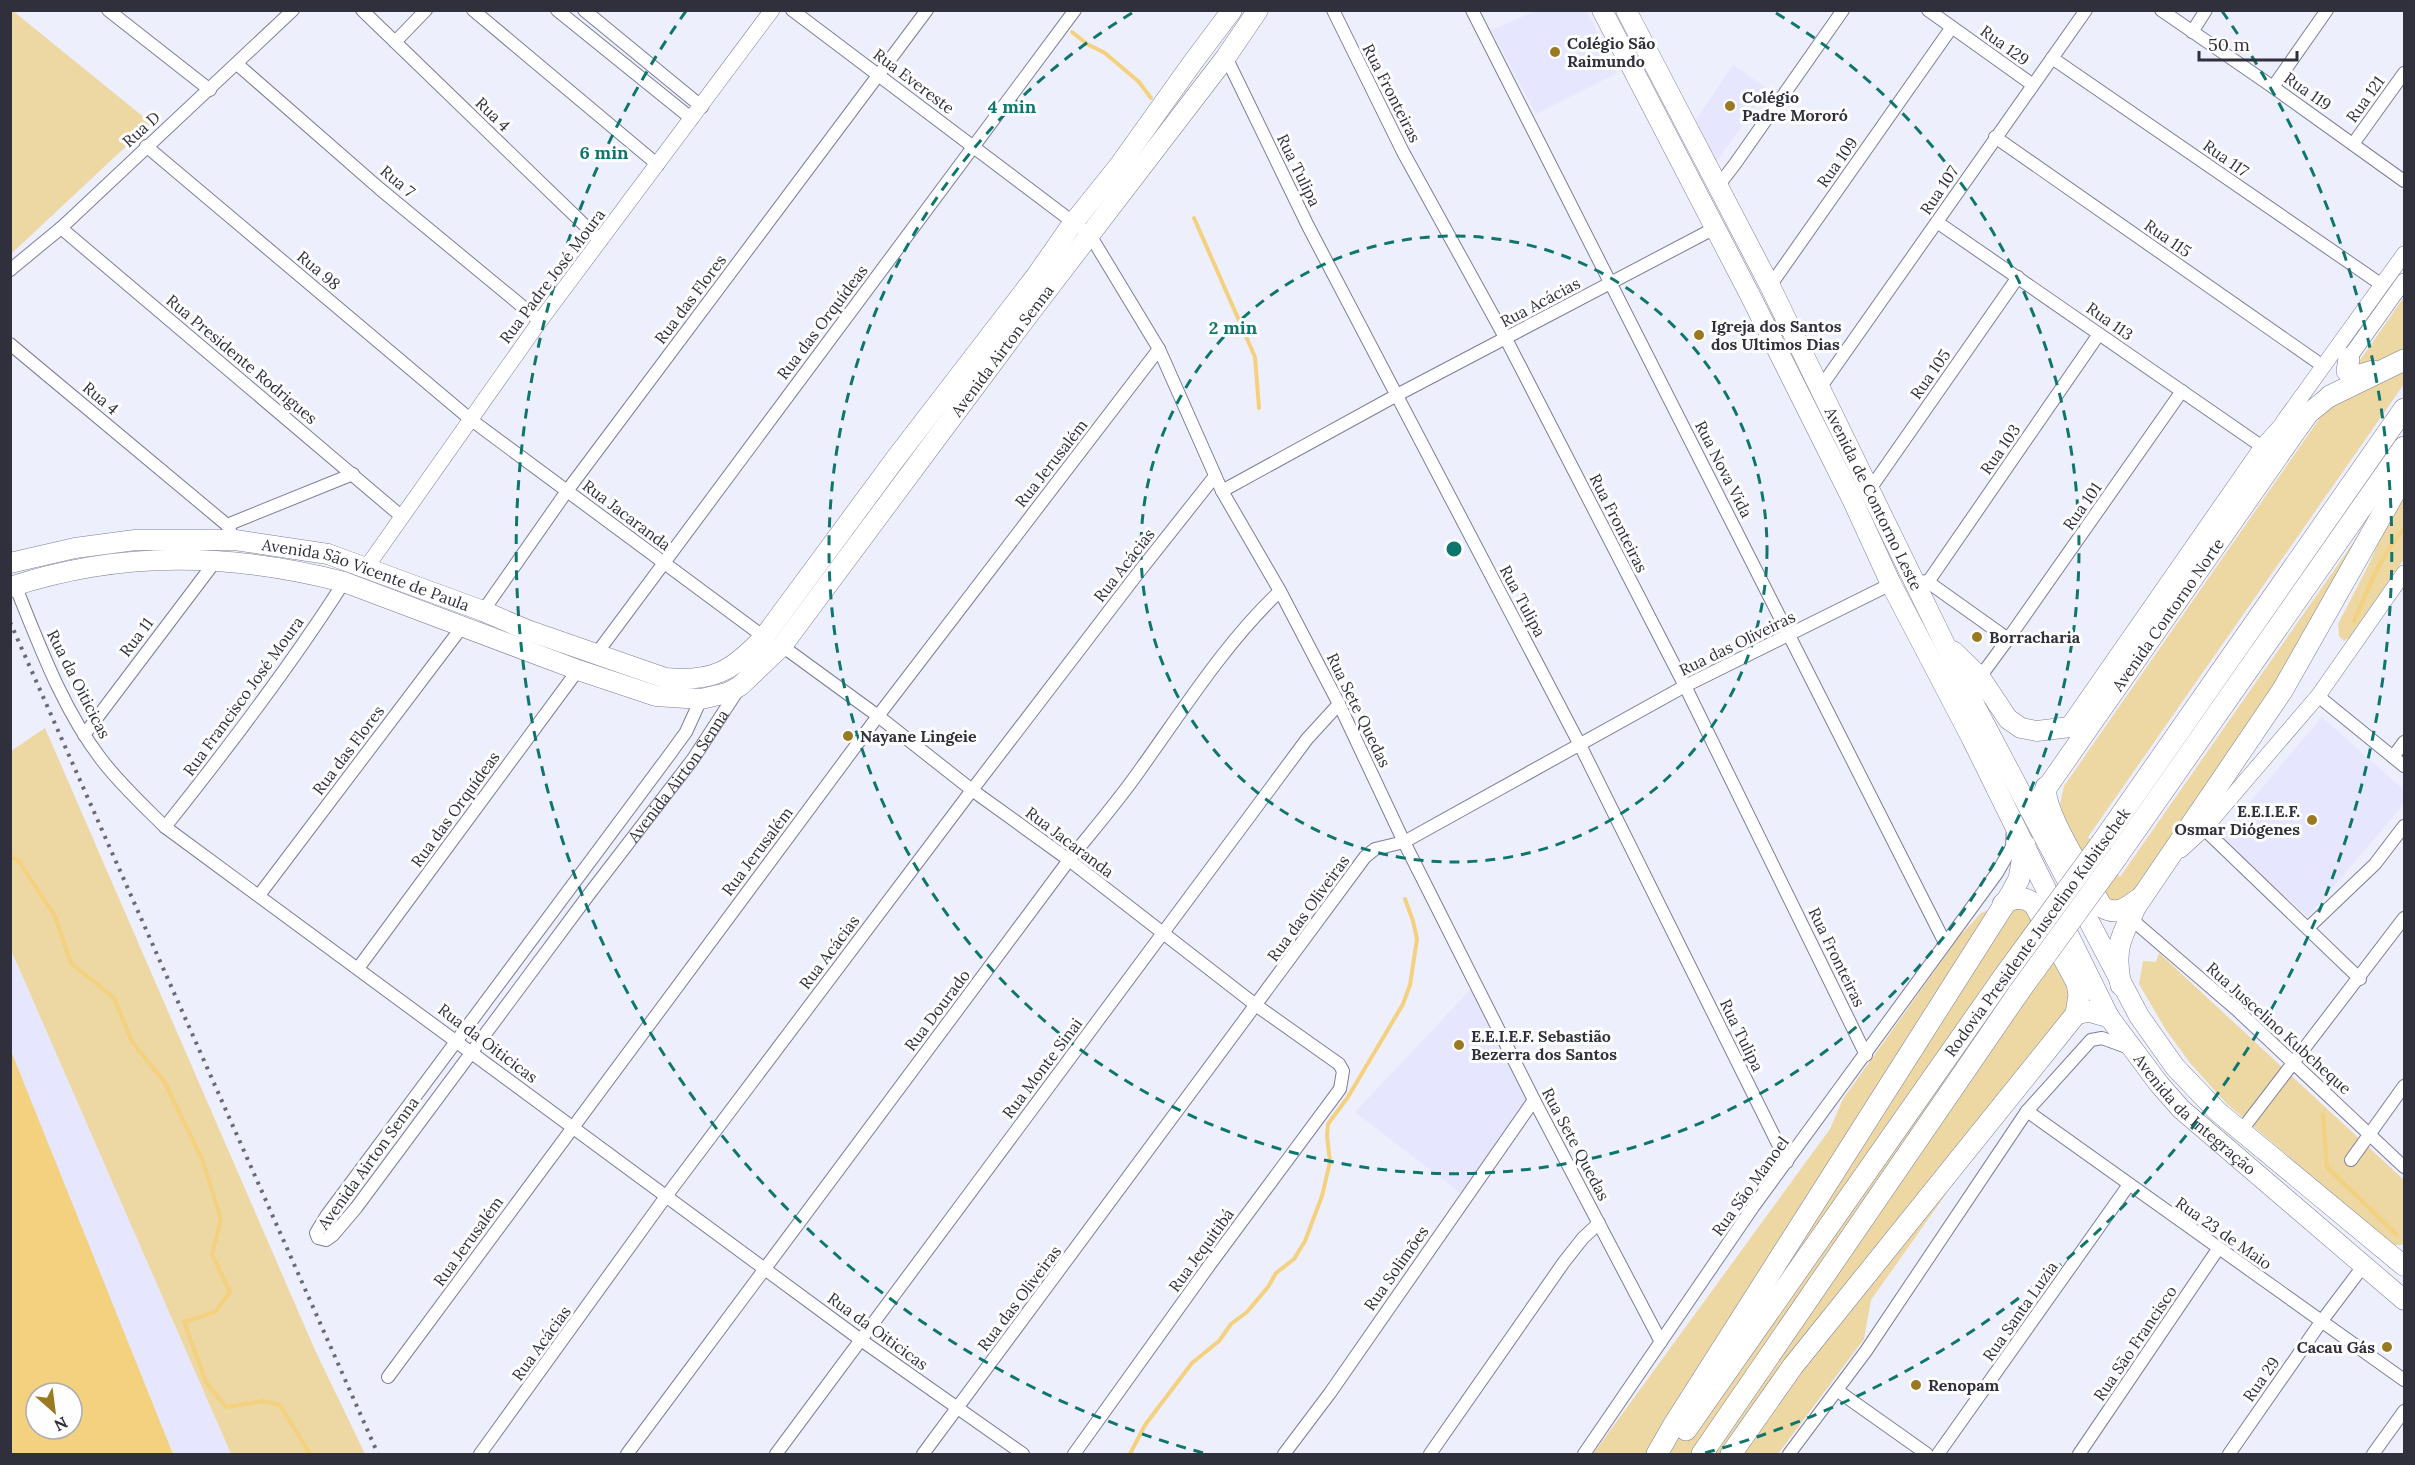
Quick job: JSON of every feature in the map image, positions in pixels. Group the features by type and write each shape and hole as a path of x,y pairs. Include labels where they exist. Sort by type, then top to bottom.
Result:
{"highway":[{"path":"2349,358 2347,371 2354,377 2404,360"},
{"path":"2330,396 2404,360"},
{"name":"Rodovia Presidente Juscelino Kubitschek","path":"1669,1455 2004,976 2102,842 2404,409"},
{"name":"Rodovia Presidente Juscelino Kubitschek","path":"1702,1455 2019,992 2117,857 2404,447"},
{"path":"2121,985 2116,966 2117,954 2137,905 2282,691 2404,476"},
{"path":"2046,787 2047,802 2054,818 2102,907 2115,912 2137,905"},
{"path":"1657,1455 1673,1426 2004,904 2019,879 2025,845"},
{"path":"1731,1455 1793,1366 2076,1014 2079,995 2077,983 2034,904 2027,899 2019,898 2004,904"},
{"path":"2076,1014 2088,1011 2109,1017"}],"main road":[{"name":"Avenida Airton Senna","path":"1043,281 1073,224 1119,167 1192,62 1232,10"},
{"name":"Avenida Airton Senna","path":"701,699 727,693 740,686 782,646 1022,309 1043,281 1090,235 1226,57 1258,10"},
{"name":"Avenida de Contorno Leste","path":"1602,10 1852,499 1891,584 2011,816 2044,885"},
{"name":"Avenida de Contorno Leste","path":"1626,10 1770,286 1870,489 1920,581 1943,640 1983,701 2031,813 2121,985"},
{"name":"Avenida Airton Senna","path":"709,677 730,668 747,655 764,637 896,458 1022,309"},
{"path":"1943,640 1980,677 1983,701 1987,710 2021,728 2037,731 2076,731 2266,446 2290,421 2330,396"},
{"name":"Avenida Contorno Norte","path":"2025,845 2031,813 2076,731 2296,430 2309,413 2330,396"},
{"name":"Avenida São Vicente de Paula","path":"10,563 75,548 135,540 231,532 328,554 483,611 578,670 656,696 701,699"},
{"name":"Avenida São Vicente de Paula","path":"13,586 84,568 139,560 217,559 315,574 344,582 462,627 597,653 665,678 689,680 709,677"},
{"name":"Avenida da Integração","path":"2044,885 2109,1017 2181,1109 2404,1300"},
{"name":"Avenida da Integração","path":"2121,985 2139,1016 2175,1067 2217,1111 2402,1259"}],"street":[{"path":"108,10 210,90"},
{"name":"Rua D","path":"10,270 61,228 293,10"},
{"name":"Rua 4","path":"362,10 601,241"},
{"path":"395,42 426,10"},
{"path":"473,10 658,165"},
{"path":"557,10 692,119"},
{"path":"584,10 702,107"},
{"name":"Rua Padre José Moura","path":"366,568 540,321 702,107 772,10"},
{"name":"Rua Evereste","path":"792,10 1073,224"},
{"name":"Rua das Flores","path":"483,611 567,491 927,10"},
{"name":"Rua das Orquídeas","path":"597,653 1075,10"},
{"name":"Rua Fronteiras","path":"1333,10 1403,152 1506,339 1685,686 1866,1055"},
{"name":"Rua Nova Vida","path":"1472,10 1945,943"},
{"path":"1718,186 1843,10"},
{"name":"Rua 129","path":"1928,10 2033,85"},
{"name":"Rua 107","path":"1820,388 2086,10"},
{"name":"Rua 119","path":"2161,10 2404,181"},
{"path":"2192,32 2206,10"},
{"path":"2273,87 2327,10"},
{"name":"Rua 109","path":"1770,286 1952,27"},
{"path":"611,55 623,42"},
{"name":"Rua Tulipa","path":"1226,57 1308,226 1580,745 1787,1162"},
{"name":"Rua 117","path":"2052,58 2382,285"},
{"name":"Rua 7","path":"237,64 380,189 540,321"},
{"name":"Rua 121","path":"2353,144 2404,73"},
{"name":"Rua 115","path":"1995,137 2323,366"},
{"name":"Rua 98","path":"146,146 470,419"},
{"name":"Rua 113","path":"1937,222 2182,391 2266,446"},
{"name":"Rua Sete Quedas","path":"1073,224 1090,235 1159,349 1222,491 1280,591 1339,704 1404,842 1534,1100 1661,1342"},
{"name":"Rua Presidente Rodrigues","path":"61,228 402,516"},
{"name":"Rua Acácias","path":"1222,491 1397,395 1715,228"},
{"path":"2266,446 2404,254"},
{"name":"Rua 105","path":"1870,489 2018,277"},
{"path":"2349,358 2404,281"},
{"name":"Rua 103","path":"1920,581 2099,334"},
{"path":"10,344 24,355"},
{"name":"Rua Jerusalém","path":"388,1377 878,716 1159,349"},
{"path":"10,359 24,355"},
{"name":"Rua 4","path":"24,355 231,532"},
{"name":"Rua 101","path":"1980,677 2182,391"},
{"name":"Rua Jacaranda","path":"470,419 764,637"},
{"path":"231,532 353,474"},
{"name":"Rua Acácias","path":"480,1455 667,1195 972,790 1215,476"},
{"name":"Rua 11","path":"84,735 217,559"},
{"path":"2164,864 2204,829 2318,696 2404,573"},
{"path":"1920,581 2008,639"},
{"name":"Rua Francisco José Moura","path":"165,826 208,772 321,618 344,582"},
{"name":"Rua das Oliveiras","path":"923,1455 1365,857 1375,849 1404,842 1685,686 1891,584"},
{"name":"Rua da Oiticicas","path":"13,586 48,667 84,735 123,784 165,826 861,1340 1023,1455"},
{"name":"Rua Dourado","path":"627,1455 1069,860 1140,770 1209,674 1260,609 1280,591"},
{"name":"Rua das Flores","path":"260,894 462,627"},
{"name":"Rua Jacaranda","path":"782,646 878,716 972,790 1069,860 1257,1006 1339,1064"},
{"name":"Rua das Orquídeas","path":"359,968 578,670"},
{"name":"Avenida Airton Senna","path":"701,699 686,732 577,882 327,1215 316,1233 318,1238 326,1240 333,1235 356,1209 590,893 693,759 740,686"},
{"path":"2318,696 2404,766"},
{"name":"Rua Monte Sinai","path":"776,1455 1306,739 1339,704"},
{"path":"2393,757 2404,742"},
{"name":"Rua São Manoel","path":"1585,1453 1753,1207 2006,861 2014,834 2011,816"},
{"path":"2308,928 2375,864 2404,826"},
{"path":"2204,829 2360,979"},
{"path":"577,882 590,893"},
{"name":"Rua Juscelino Kubcheque","path":"2137,905 2137,924 2237,1010 2404,1167"},
{"path":"2241,1131 2360,979 2404,918"},
{"path":"1789,1455 1838,1391 2026,1111 2091,1040 2102,1038 2132,1049"},
{"name":"Rua Jequitibá","path":"1074,1455 1211,1263 1340,1089 1344,1076 1339,1064"},
{"path":"2351,1160 2404,1086"},
{"name":"Rua Solimões","path":"1284,1455 1534,1100"},
{"name":"Rua 23 de Maio","path":"2026,1111 2128,1186 2404,1380"},
{"name":"Rua Santa Luzia","path":"1938,1455 2128,1186"},
{"name":"Rua Sete Quedas","path":"1431,1455 1564,1262 1583,1238 1599,1223"},
{"name":"Rua São Francisco","path":"2079,1455 2218,1249"},
{"name":"Rua 29","path":"2229,1455 2321,1322 2364,1265"},
{"path":"1838,1391 1927,1455"},
{"path":"2373,1455 2404,1411"}],"shaded area":[{"path":"10,11 13,11 151,123 11,254"},
{"name":"Colégio São Raimundo","path":"1535,11 1587,11 1617,73 1536,114 1491,30"},
{"name":"Colégio Padre Mororó","path":"1733,65 1768,89 1715,164 1693,124"},
{"path":"2404,297 2404,384 2088,837 2120,877 2367,523 2274,689 2128,898 2122,902 2107,900 2073,839 2060,804 2064,786"},
{"path":"2404,492 2404,559 2349,638 2344,641 2339,636 2338,624"},
{"name":"E.E.I.E.F. Osmar Diógenes","path":"2322,717 2404,790 2404,804 2308,917 2220,837"},
{"path":"45,728 315,1350 365,1454 231,1454 11,950 11,751"},
{"path":"2019,898 2072,995 2050,1047 1871,1300 1864,1339 1778,1454 1593,1454 1830,1129 1843,1099 1959,937 1981,913"},
{"path":"11,950 231,1454 11,1454"},
{"path":"2159,953 2404,1180 2404,1241 2402,1245 2393,1245 2227,1104 2190,1063 2166,1030 2139,984 2143,961 2156,962"},
{"name":"E.E.I.E.F. Sebastião Bezerra dos Santos","path":"1471,989 1529,1101 1463,1195 1355,1112"},
{"path":"11,1051 173,1454 11,1454"}],"waterway":[{"path":"1072,32 1087,44 1105,53 1139,82 1151,98"},
{"path":"1194,218 1255,357 1259,408"},
{"path":"2354,621 2382,561 2404,529"},
{"path":"10,857 18,860 55,916 71,963 114,998 132,1042 164,1081 202,1159 221,1219 212,1254 230,1292 215,1312 184,1322 206,1382 226,1407 263,1401 280,1405 310,1454"},
{"path":"1130,1454 1145,1425 1192,1363 1219,1341 1231,1324 1247,1312 1268,1287 1276,1273 1294,1259 1305,1241 1322,1196 1330,1162 1328,1124 1348,1097 1403,1004 1410,985 1417,939 1405,899"},
{"path":"2323,1115 2327,1167 2397,1235"}],"railway":[{"path":"10,622 378,1454"}],"place":[{"name":"Colégio São Raimundo","path":"1555,52"},
{"name":"Colégio Padre Mororó","path":"1730,106"},
{"name":"Igreja dos Santos dos Ultimos Dias","path":"1699,335"},
{"name":"Borracharia","path":"1977,637"},
{"name":"Nayane Lingeie","path":"848,736"},
{"name":"E.E.I.E.F. Osmar Diógenes","path":"2312,820"},
{"name":"E.E.I.E.F. Sebastião Bezerra dos Santos","path":"1459,1045"},
{"name":"Cacau Gás","path":"2387,1347"},
{"name":"Renopam","path":"1916,1385"}]}
